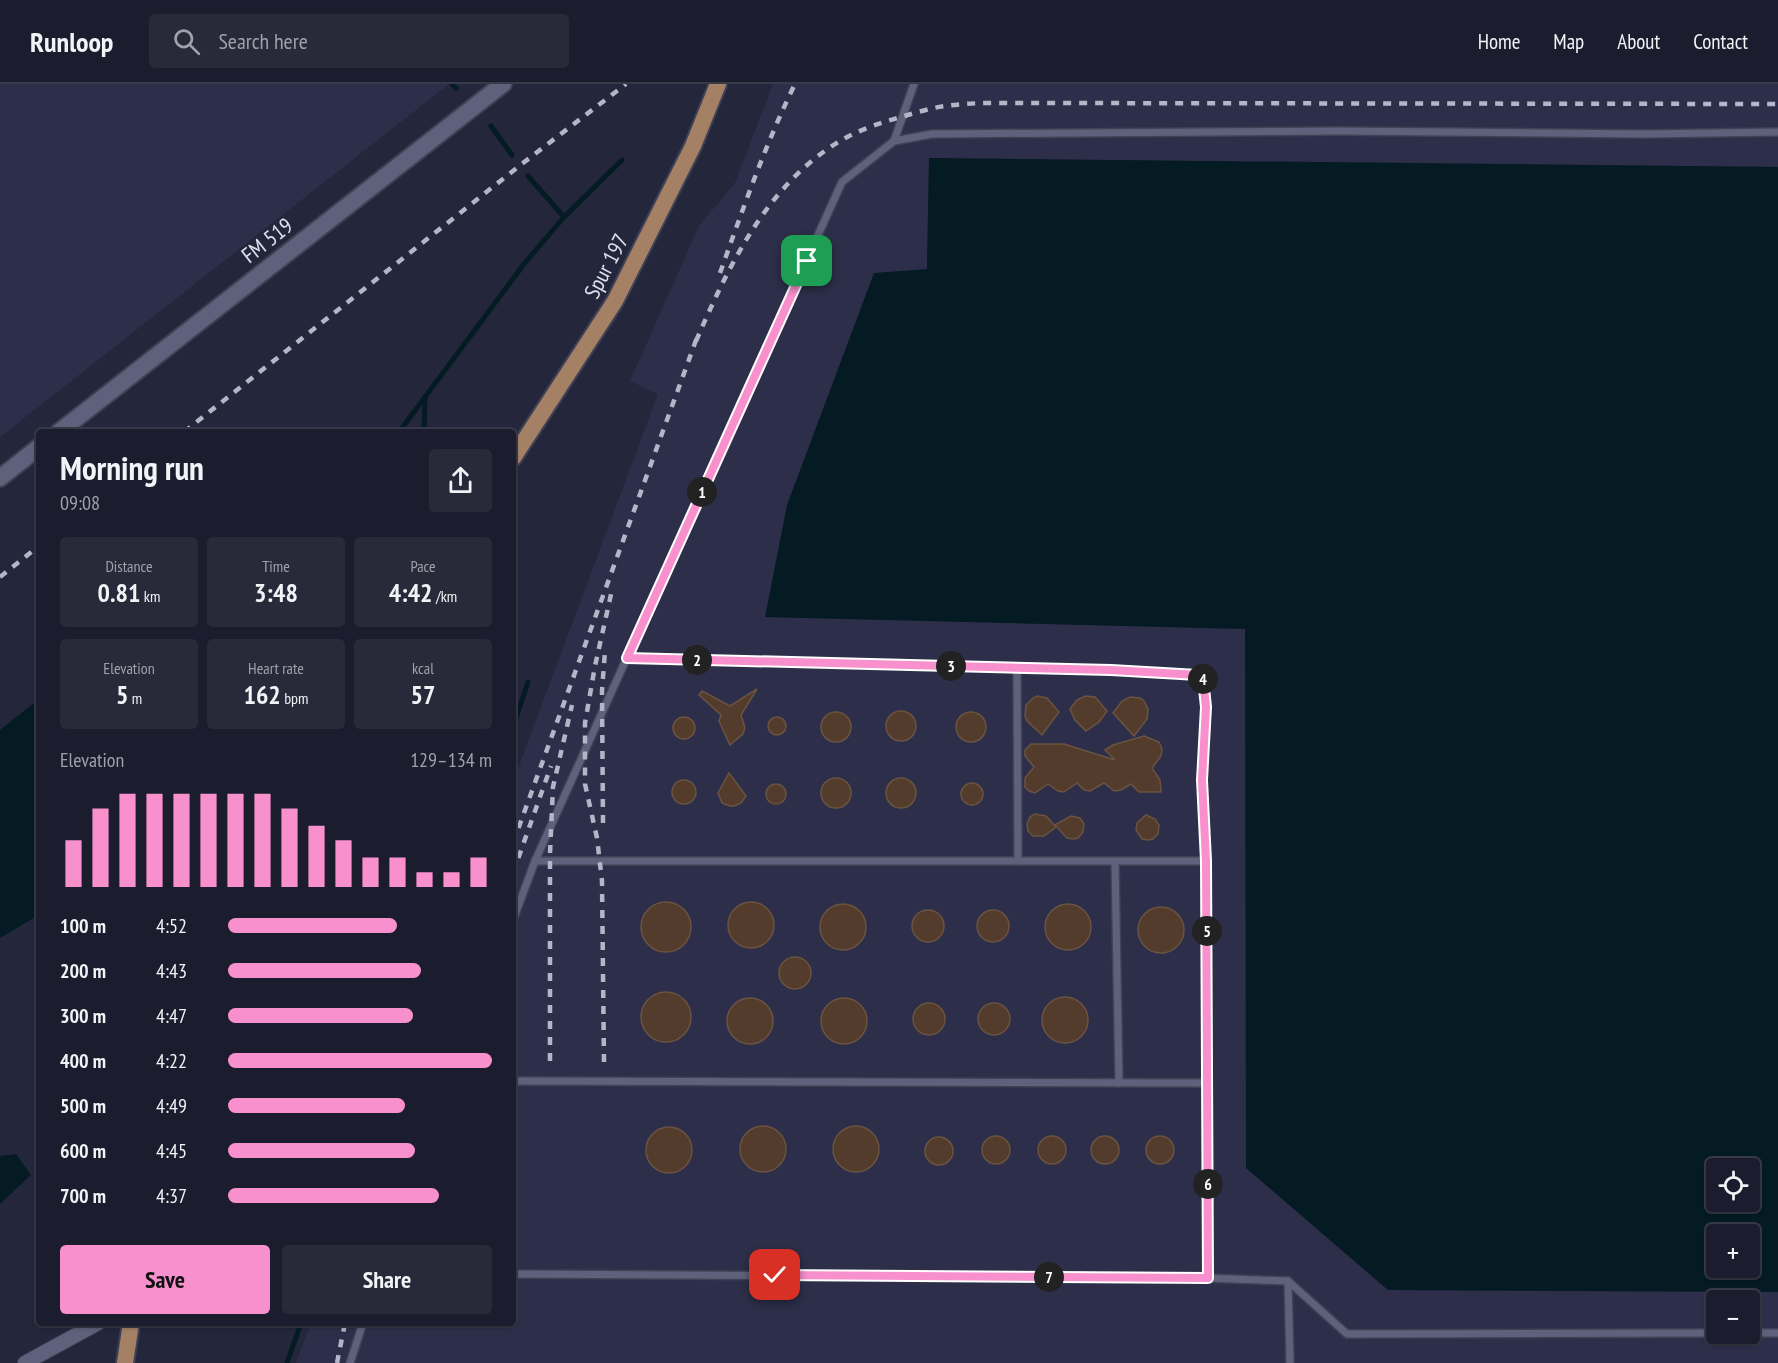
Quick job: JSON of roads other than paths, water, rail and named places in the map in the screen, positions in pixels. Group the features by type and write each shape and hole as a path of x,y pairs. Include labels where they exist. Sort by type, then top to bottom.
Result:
{"main road":[{"name":"FM 519","path":"63,429 503,84"},
{"name":"Spur 197","path":"516,453 615,301 693,146 718,84"},
{"path":"0,478 36,449"},
{"path":"125,1363 131,1326"}],"street":[{"path":"25,1363 93,1326"}],"lane":[{"path":"894,141 914,84"},
{"path":"516,912 535,861 842,182 894,141 956,134 1341,131 1645,134 1778,132"},
{"path":"627,658 1111,670 1198,675 1203,679 1206,707 1202,780 1206,861 1208,1278"},
{"path":"1017,667 1018,861"},
{"path":"535,861 1206,861"},
{"path":"1115,861 1119,1083"},
{"path":"516,1081 1208,1083"},
{"path":"516,1274 1208,1278 1288,1281 1347,1334 1706,1333"},
{"path":"1288,1281 1290,1363"},
{"path":"350,1363 362,1326"},
{"path":"1760,1333 1778,1333"}],"waterway":[{"path":"452,84 456,88"},
{"path":"491,126 512,155"},
{"path":"401,429 524,264 564,217 622,160"},
{"path":"528,176 564,217"},
{"path":"424,429 425,398"},
{"path":"516,718 528,682"},
{"path":"287,1363 300,1326"}],"railway":[{"path":"188,429 626,84"},
{"path":"720,273 764,154 795,84"},
{"path":"696,341 723,282 756,225 797,175 821,154 861,130 934,108 999,103 1778,104"},
{"path":"516,835 699,332"},
{"path":"0,577 36,548"},
{"path":"604,1062 602,881 597,838 585,784 585,723 612,590"},
{"path":"603,823 602,691 605,651"},
{"path":"550,1061 550,853 553,787 572,705"},
{"path":"516,865 551,766"},
{"path":"337,1363 344,1326"}]}
